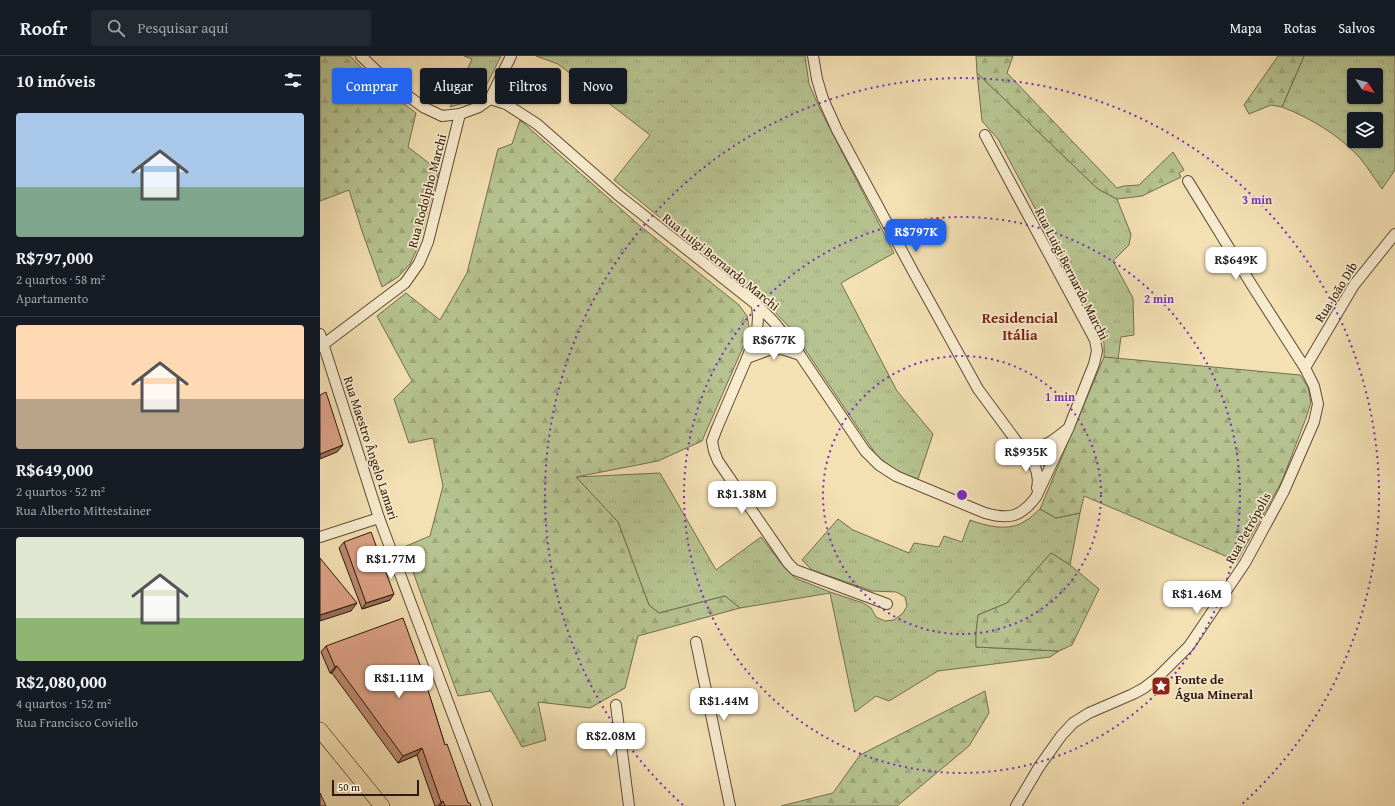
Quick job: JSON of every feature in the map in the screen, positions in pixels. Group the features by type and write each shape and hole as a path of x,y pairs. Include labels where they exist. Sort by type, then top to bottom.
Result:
{"main road":[{"path":"320,730 382,806"}],"street":[{"path":"361,56 384,78 423,107 442,116 460,114 479,107 490,99 511,56"},
{"path":"813,56 817,79 823,99 837,130 915,275 978,388 1038,472 1039,479 1036,497"},
{"name":"Rua Luigi Bernardo Marchi","path":"490,99 506,104 537,124 618,195 757,305 774,322 800,355 865,451 879,465 896,476 985,513 999,517 1011,517 1028,507 1036,497 1069,427 1098,351 1095,340 984,135"},
{"name":"Rua Rodolpho Marchi","path":"322,346 405,283 419,263 428,242 460,114"},
{"name":"Rua Petrópolis","path":"1016,806 1039,767 1061,736 1073,723 1089,713 1144,688 1157,678 1189,646 1245,563 1284,491 1314,422 1318,404 1314,386 1305,368 1188,181"},
{"name":"Rua João Dib","path":"1305,368 1354,285 1395,234"},
{"path":"757,305 757,332 712,441 718,461 788,563 796,570 887,604"},
{"name":"Rua Maestro Ângelo Lamari","path":"320,334 322,346 379,518 487,806"},
{"path":"747,358 769,350 782,349 800,355"},
{"path":"1021,448 1038,448 1047,444 1069,427"},
{"path":"320,537 379,518"},
{"path":"696,642 730,806"},
{"path":"616,705 628,806"}],"green space":[{"path":"320,56 350,56 362,68 332,68 332,104 404,104 416,113 408,147 439,171 417,249 410,264 398,277 382,287 349,190 320,201"},
{"path":"464,56 501,56 487,84 487,68 468,68 472,59"},
{"path":"536,56 805,56 809,84 820,109 894,253 841,283 897,391 933,434 918,479 898,472 877,456 792,330 771,308 614,180 650,135 610,104 627,104 627,68 569,68 569,72 558,64"},
{"path":"976,56 1013,56 1007,73 1117,188 1139,185 1173,152 1184,170 1179,173 1181,177 1142,196 1117,199 1098,189 977,73"},
{"path":"1278,56 1304,56 1282,107 1271,105 1249,114 1244,105"},
{"path":"1304,56 1395,56 1395,170 1382,189 1360,158 1350,148 1383,148 1383,112 1347,112 1347,146 1324,128 1293,111 1282,107"},
{"path":"977,73 1098,189 1117,199 1131,234 1129,245 1113,261 1133,298 1134,335 1121,337 1118,359 1104,357 1104,343 1096,323 998,139 982,121"},
{"path":"451,104 460,104 450,107"},
{"path":"520,120 639,225 739,305 747,316 750,331 702,441 658,461 576,477 618,522 649,605 659,613 725,596 740,608 638,636 625,688 590,708 538,702 546,740 522,747 491,691 458,696 404,547 430,536 443,486 433,438 409,443 394,399 412,381 377,316 406,293 440,320 467,273 498,149 512,144"},
{"path":"1104,357 1300,375 1308,387 1311,402 1282,481 1237,561 1084,496 1080,513 1056,518 1040,509"},
{"path":"1055,445 1045,467 1042,465 1036,453 1050,449"},
{"path":"660,473 716,570 761,537 785,568 795,578 863,603 871,608 876,617 885,621 894,620 903,613 907,606 905,597 896,592 872,591 812,570 802,560 838,519 853,530 909,553 914,543 939,547 944,536 962,542 970,520 991,526 1005,527 1019,524 1040,509 1056,518 1080,513 1070,565 1051,553 1007,603 978,615 976,647 1059,651 1050,657 938,671 889,701 876,696 855,712 830,593 740,608 725,596 659,613 649,605 618,522 576,477"},
{"path":"1051,553 1070,565 1099,589 1072,645 1059,651 976,647 978,615 1007,603"},
{"path":"985,691 989,713 969,746 897,806 781,806 833,793 860,755"}],"building":[{"path":"326,392 343,445 320,454 320,395"},
{"path":"371,532 394,594 366,603 344,542"},
{"path":"320,558 357,603 320,615"},
{"path":"403,618 428,687 445,745 447,744 468,803 470,803 471,806 445,806 443,801 441,802 422,748 403,756 337,666 335,667 326,646"},
{"path":"320,793 326,806 320,806"}],"place":[{"name":"Fonte de Água Mineral","path":"1161,686"}],"district":[{"name":"Residencial Itália","path":"1020,326"}]}
